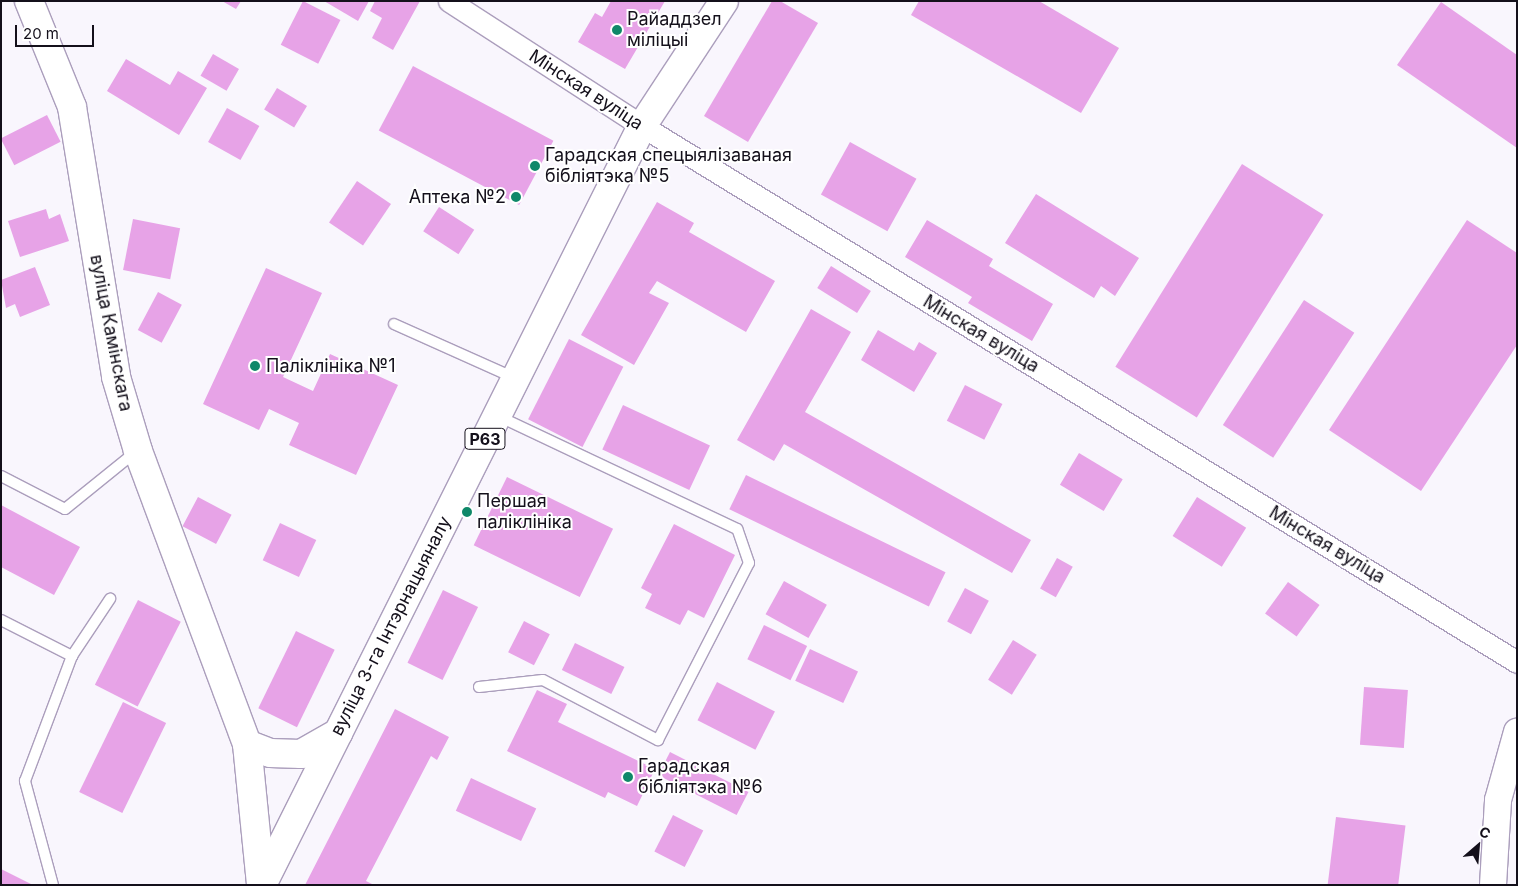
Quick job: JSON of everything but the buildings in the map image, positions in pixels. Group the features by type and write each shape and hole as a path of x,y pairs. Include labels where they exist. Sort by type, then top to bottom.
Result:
{"main road":[{"name":"вуліца Камінскага","path":"29,1 72,107 116,377 138,451 246,744 261,885"},
{"name":"вуліца 3-га Інтэрнацыяналу","path":"261,885 642,126 724,1"},
{"path":"246,744 270,753 301,754 338,733"}],"street":[{"name":"Мінская вуліца","path":"449,1 642,126 1517,662"},
{"path":"1493,885 1498,800 1517,732"}],"lane":[{"path":"394,324 515,378"},
{"path":"479,687 543,680 658,740 749,563 736,529 497,415"},
{"path":"1,476 65,509 138,451"},
{"path":"53,885 25,781 72,656 110,599"},
{"path":"1,620 72,656"}],"place":[{"name":"Райаддзел міліцыі","path":"617,30"},
{"name":"Гарадская спецыялізаваная бібліятэка №5","path":"535,166"},
{"name":"Аптека №2","path":"516,197"},
{"name":"Паліклініка №1","path":"255,366"},
{"name":"Першая паліклініка","path":"467,512"},
{"name":"Гарадская бібліятэка №6","path":"628,777"}]}
